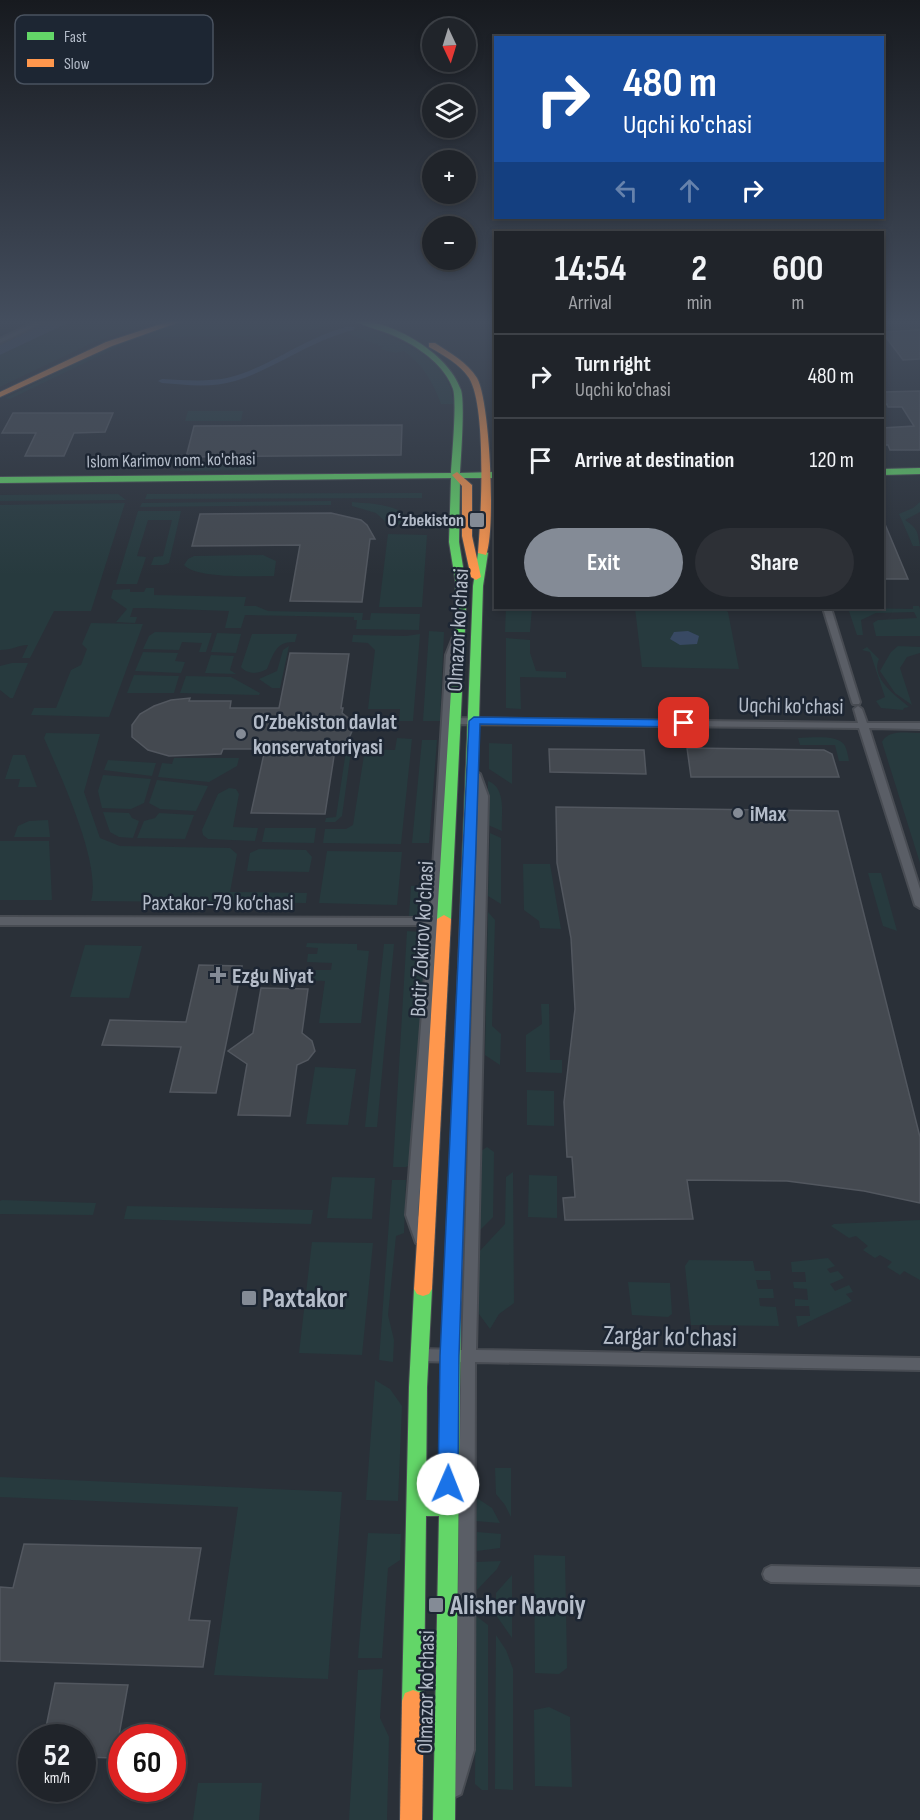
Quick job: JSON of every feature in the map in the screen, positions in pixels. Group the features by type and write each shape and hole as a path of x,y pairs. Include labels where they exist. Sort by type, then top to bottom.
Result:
{"main road":[{"path":"458,405 460,482 468,543 478,586"},
{"name":"Olmazor ko'chasi","path":"411,1820 419,1355 439,1251 473,768 478,586 490,480 480,405"},
{"path":"884,478 920,471"},
{"path":"884,478 920,482"},
{"name":"Islom Karimov nom. ko'chasi","path":"0,480 43,483 490,480"},
{"name":"Olmazor ko'chasi","path":"454,542 460,482"},
{"name":"Islom Karimov nom. ko'chasi","path":"0,488 43,483"},
{"name":"Botir Zokirov ko'chasi","path":"439,1251 451,721 460,630 461,585 454,542"},
{"name":"Olmazor ko'chasi","path":"439,1251 450,1356 446,1820"},
{"path":"417,1507 448,1507"}],"street":[{"path":"827,609 920,905"},
{"name":"Uqchi ko'chasi","path":"451,721 920,726"},
{"path":"439,1251 412,1215 451,721"},
{"path":"446,1820 465,1750 469,1356 483,796 473,768"},
{"name":"Paxtakor-79 ko‘chasi","path":"0,921 435,922"},
{"name":"Zargar ko'chasi","path":"419,1355 920,1364"},
{"path":"771,1574 920,1577"}],"green space":[{"path":"188,411 243,411 241,421 185,421"},
{"path":"181,465 252,465 251,470 180,471"},
{"path":"422,493 422,498 145,499 147,494"},
{"path":"118,494 126,500 0,501 0,495"},
{"path":"331,501 331,505 140,507 142,503"},
{"path":"352,502 377,504 395,509 402,512 413,525 388,524 376,513 352,506"},
{"path":"920,502 920,512 905,520 918,534 920,546 913,546 899,514"},
{"path":"125,503 91,611 54,611 30,658 22,658 28,645 0,650 0,505"},
{"path":"138,511 181,511 169,563 151,565 154,557 163,556 172,520 148,520 137,556 146,557 137,584 116,584"},
{"path":"388,534 427,535 422,607 379,607"},
{"path":"263,555 276,561 274,576 213,575 201,573 184,565 194,556"},
{"path":"146,588 154,588 154,595 246,597 244,606 256,606 268,611 363,613 362,620 370,620 371,613 420,614 419,630 356,629 357,620 354,620 354,617 245,615 241,628 225,628 229,611 146,608 133,608 130,617 137,617 135,623 116,622 127,609 111,598 113,590 130,589 130,592 144,592"},
{"path":"913,606 919,606 920,609 920,636 876,636 873,623 878,620 917,618 914,612 876,613 861,620 863,635 857,635 848,609 884,609 913,609"},
{"path":"506,609 532,609 530,632 505,632"},
{"path":"635,609 724,609 728,612 739,669 642,667"},
{"path":"91,623 143,624 109,717 31,715 34,708 56,708 71,670 81,665 87,649 82,644"},
{"path":"429,631 444,632 440,721 423,721"},
{"path":"155,632 212,633 206,652 199,652 202,643 182,642 179,650 143,649 149,636"},
{"path":"217,633 241,634 236,653 211,652"},
{"path":"252,634 297,634 295,642 289,642 276,649 267,669 254,673 241,667"},
{"path":"420,634 413,721 399,721 400,709 368,709 375,650 368,643 352,642 353,635"},
{"path":"506,638 530,640 530,653 536,671 566,672 566,678 520,677 521,709 506,708"},
{"path":"289,646 280,688 272,688 259,679 277,671 283,650"},
{"path":"898,646 920,647 920,653 907,657 900,668 912,705 895,693 880,671 891,652"},
{"path":"867,647 879,659 877,666 881,680 909,707 903,710 881,708 876,701 885,697 870,652 862,650"},
{"path":"143,652 178,653 175,661 185,662 181,673 135,671"},
{"path":"211,655 234,656 230,670 236,674 205,673"},
{"path":"28,663 13,698 10,698 0,690 0,666"},
{"path":"134,675 179,676 174,693 127,693"},
{"path":"186,676 231,677 260,693 259,695 180,693"},
{"path":"46,733 100,734 84,792 100,838 120,846 230,848 237,854 230,892 307,893 306,903 91,901 93,885 91,865 78,819 44,738"},
{"path":"893,733 920,733 920,863 882,742"},
{"path":"397,738 412,739 401,844 323,843 325,829 346,829 353,825 365,749 395,750"},
{"path":"798,738 831,738 842,742 849,761 839,761 835,745 800,745"},
{"path":"422,740 437,740 429,843 412,843"},
{"path":"489,743 512,744 512,784 489,769"},
{"path":"346,751 351,751 342,816 335,822 325,822 326,818 336,817"},
{"path":"13,755 25,755 37,787 18,787 20,779 5,779"},
{"path":"174,758 239,758 237,766 209,782 158,777 162,763 172,764"},
{"path":"108,760 156,763 152,776 104,770"},
{"path":"103,775 151,779 144,803 131,809 102,808 98,791"},
{"path":"157,780 208,786 196,811 160,809 149,803"},
{"path":"488,781 494,785 501,796 502,831 488,825"},
{"path":"229,788 236,789 239,794 233,827 258,828 255,841 208,839 203,835 202,830 218,794"},
{"path":"103,812 129,813 132,818 139,821 133,838 119,837 110,832"},
{"path":"159,813 194,815 185,839 137,838 144,821 155,818"},
{"path":"48,820 50,837 14,837 18,826 29,821"},
{"path":"265,828 316,828 314,843 262,842"},
{"path":"490,833 501,838 501,904 488,896"},
{"path":"0,841 49,841 52,900 0,900"},
{"path":"259,849 306,850 312,857 309,872 247,871 250,853"},
{"path":"327,851 402,852 397,905 319,903"},
{"path":"523,864 550,864 561,929 540,928 539,921 524,910"},
{"path":"868,873 881,873 897,931 883,926"},
{"path":"411,886 429,886 428,910 421,916 409,917"},
{"path":"488,912 495,920 492,1026 501,1034 500,1065 485,1055"},
{"path":"407,931 420,932 427,939 412,1164 406,1167 393,1167"},
{"path":"307,943 357,944 357,950 369,951 361,1023 319,1023 325,981 303,980 304,970 331,970 332,963 307,962 308,954 317,954 318,948 306,947"},
{"path":"384,944 394,944 377,1127 365,1127"},
{"path":"85,945 142,946 129,998 70,997"},
{"path":"541,1004 549,1004 550,1060 562,1060 562,1073 526,1072 526,1035 542,1024"},
{"path":"315,1067 356,1069 348,1125 306,1124"},
{"path":"527,1090 554,1091 554,1126 527,1125"},
{"path":"487,1147 494,1152 493,1217 479,1231 481,1151"},
{"path":"513,1172 514,1303 499,1314 490,1329 479,1314 477,1254 505,1224 506,1177"},
{"path":"529,1175 557,1176 557,1218 528,1217"},
{"path":"332,1177 375,1178 372,1219 327,1218"},
{"path":"392,1180 406,1180 404,1233 396,1236 388,1315 394,1340 393,1362 379,1360"},
{"path":"0,1201 96,1203 93,1215 0,1214"},
{"path":"127,1206 313,1210 311,1224 124,1219"},
{"path":"920,1220 920,1280 904,1271 900,1275 887,1267 892,1262 880,1255 875,1258 863,1250 868,1246 856,1236 849,1238 831,1226 834,1224"},
{"path":"312,1242 373,1243 362,1355 299,1353"},
{"path":"828,1258 835,1266 827,1269 830,1273 838,1271 844,1278 830,1284 835,1291 849,1285 853,1292 846,1294 852,1301 798,1327 796,1316 810,1316 809,1306 795,1306 795,1299 808,1300 807,1289 794,1288 793,1282 806,1282 805,1272 792,1272 791,1262"},
{"path":"689,1260 753,1261 755,1271 770,1271 771,1280 756,1280 758,1289 773,1289 774,1298 759,1298 760,1306 776,1307 779,1326 691,1325 685,1266"},
{"path":"628,1282 670,1283 672,1314 668,1317 632,1315"},
{"path":"375,1380 390,1389 402,1406 398,1501 366,1500"},
{"path":"495,1468 511,1468 511,1517 496,1494"},
{"path":"0,1477 342,1492 328,1679 214,1675 238,1507 0,1497"},
{"path":"477,1498 492,1508 500,1523 476,1521"},
{"path":"477,1532 501,1534 500,1548 477,1551"},
{"path":"368,1533 401,1534 400,1560 388,1568 382,1658 358,1658"},
{"path":"534,1555 565,1556 567,1668 559,1674 535,1673"},
{"path":"501,1561 497,1569 477,1590 476,1562"},
{"path":"512,1575 512,1638 496,1615 496,1593"},
{"path":"476,1616 488,1625 488,1790 482,1790 475,1784"},
{"path":"496,1635 506,1650 513,1669 513,1790 495,1789"},
{"path":"383,1669 380,1718 389,1737 387,1820 349,1820 358,1670"},
{"path":"549,1707 570,1717 572,1787 535,1786 534,1710"},
{"path":"198,1783 262,1783 259,1820 193,1820"}],"water":[{"path":"688,631 699,636 697,644 680,645 670,639 674,632"}],"building":[{"path":"887,405 920,405 920,450 890,450 888,445 884,445 884,428 914,426 902,407 888,407"},
{"path":"13,413 113,413 105,432 74,433 64,456 25,456 36,433 2,433"},
{"path":"402,425 401,455 186,457 194,426"},
{"path":"331,513 361,520 367,525 375,539 370,539 362,602 290,601 300,545 192,546 200,514"},
{"path":"884,522 908,579 884,579"},
{"name":"O’zbekiston davlat konservatoriyasi","path":"290,653 349,654 341,708 343,708 342,713 351,720 353,729 349,738 335,750 325,814 251,813 265,749 223,749 221,754 169,756 148,750 132,737 132,725 140,714 171,700 190,698 189,701 231,701 230,708 279,708"},
{"path":"687,748 824,750 832,754 839,777 691,777"},
{"path":"549,749 644,750 646,774 550,772"},
{"path":"556,807 838,811 920,1137 920,1203 864,1191 787,1181 687,1180 693,1219 565,1220 563,1198 575,1197 572,1157 567,1157 564,1102 575,1009 571,938 557,863"},
{"path":"199,965 242,966 216,1093 170,1092 181,1047 102,1045 110,1020 186,1022"},
{"path":"261,988 308,989 302,1033 312,1041 315,1051 308,1060 297,1065 290,1116 238,1115 247,1064 228,1051 253,1033"},
{"path":"24,1544 201,1548 189,1620 210,1621 203,1667 0,1661 0,1587 13,1588"},
{"path":"55,1683 128,1685 121,1724 108,1724 108,1758 96,1757 96,1724 47,1724"}],"traffic: fast":[{"path":"444,919 461,609 460,579 454,542 458,405"},
{"path":"884,472 920,471"},
{"path":"0,480 494,475"},
{"path":"463,1018 478,586 483,553"},
{"path":"413,1701 418,1387 423,1289"},
{"path":"444,1820 452,1303"},
{"path":"417,1507 448,1507"}],"traffic: slow":[{"path":"481,405 485,464 483,553"},
{"path":"457,475 467,485 467,536 476,577"},
{"path":"423,1289 444,919"},
{"path":"452,1303 463,1018"},
{"path":"411,1820 413,1701"}],"place":[{"name":"Oʻzbekiston","path":"477,520"},
{"name":"O’zbekiston davlat konservatoriyasi","path":"241,734"},
{"name":"iMax","path":"738,813"},
{"name":"Ezgu Niyat","path":"218,975"},
{"name":"Paxtakor","path":"249,1298"},
{"name":"Alisher Navoiy","path":"436,1605"}],"route":[{"path":"448,1484 450,1356 474,721 684,723"}]}
